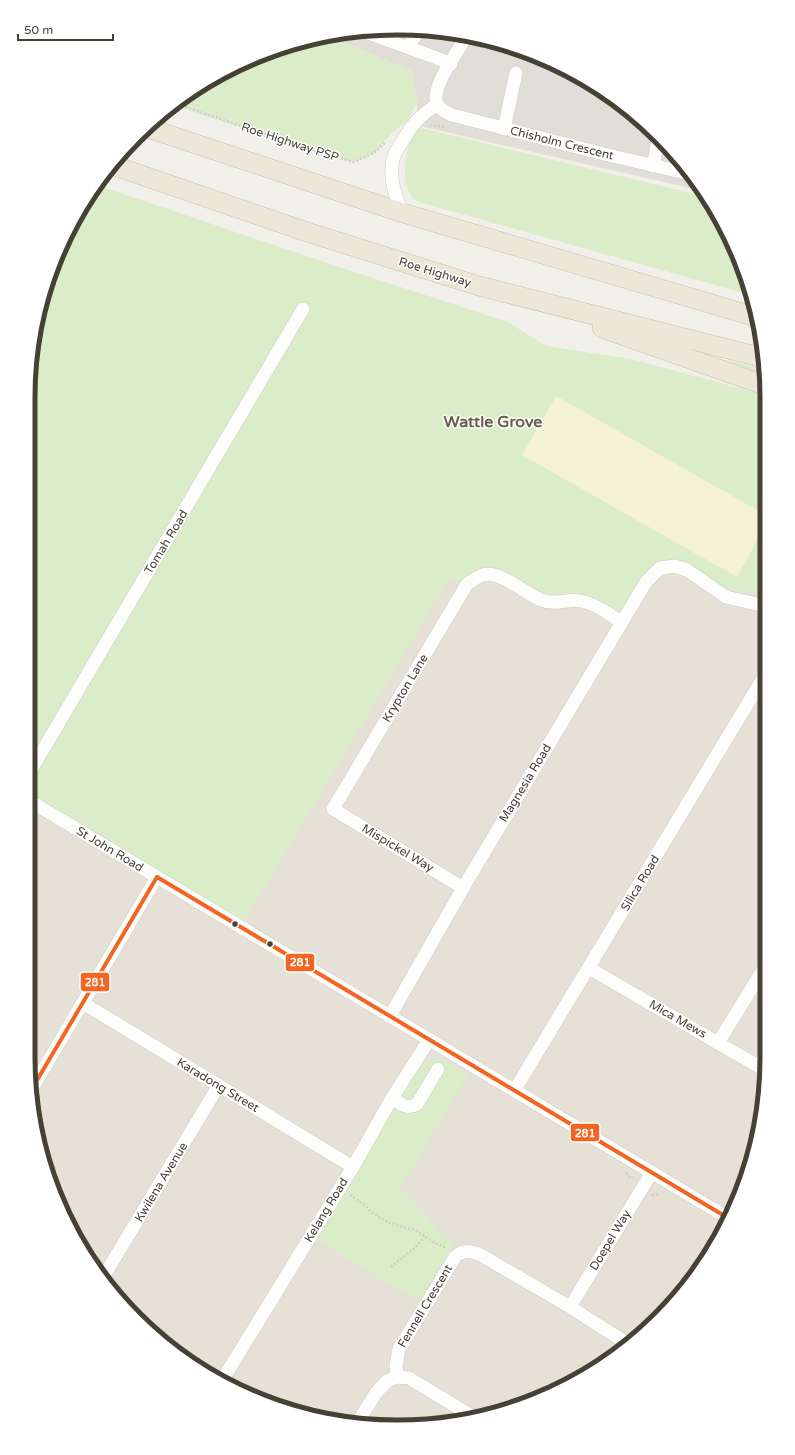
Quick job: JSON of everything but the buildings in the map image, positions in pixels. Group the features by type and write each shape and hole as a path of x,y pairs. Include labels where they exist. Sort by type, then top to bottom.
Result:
{"highway":[{"path":"153,130 403,213 750,315"},
{"name":"Roe Highway","path":"118,167 307,232 480,286 758,356"},
{"path":"480,286 759,383"}],"street":[{"path":"376,36 451,64"},
{"path":"408,47 415,36"},
{"path":"403,213 397,202 392,174 393,159 412,126 424,113 438,105 435,95 438,84 464,41"},
{"path":"504,129 518,82"},
{"name":"Chisholm Crescent","path":"438,105 444,111 452,115 682,173"},
{"path":"653,166 657,145"},
{"name":"Tomah Road","path":"35,763 303,309"},
{"name":"Magnesia Road","path":"390,1016 463,888 646,582 660,568 676,566 687,570 726,597 760,605"},
{"name":"Krypton Lane","path":"333,809 467,584 484,575 495,576 541,600 557,603 580,600 596,606 622,622"},
{"name":"Silica Road","path":"514,1091 760,684"},
{"name":"St John Road","path":"35,804 724,1216"},
{"name":"Mispickel Way","path":"333,809 463,888"},
{"path":"36,1082 158,877"},
{"name":"Mica Mews","path":"589,968 760,1067"},
{"path":"718,1043 760,975"},
{"name":"Karadong Street","path":"83,1004 353,1167"},
{"name":"Kelang Road","path":"225,1376 353,1167 392,1098 429,1040"},
{"path":"392,1098 411,1108 417,1104 438,1069"},
{"name":"Kwilena Avenue","path":"106,1272 219,1085"},
{"name":"Doepel Way","path":"570,1307 652,1172"},
{"name":"Fennell Crescent","path":"397,1377 396,1366 399,1349 455,1257 458,1253 468,1251 481,1255 570,1307 623,1341"},
{"path":"360,1418 379,1389 387,1381 397,1377 409,1378 467,1413"}],"path":[{"name":"Roe Highway PSP","path":"183,106 323,154 354,162 374,153 390,138"},
{"path":"412,126 438,125 445,127"},
{"path":"339,1190 357,1199 371,1212 389,1223 417,1231 440,1246 458,1253"},
{"path":"391,1267 415,1248 424,1236"}],"shaded area":[{"path":"398,35 445,38 491,47 514,54 558,72 599,96 637,125 670,158 694,189 420,126 412,71 338,40"},
{"path":"521,77 537,81 533,102 522,101 515,108"},
{"path":"471,499 731,589 760,595 760,1058 757,1105 748,1151 741,1174 723,1218 699,1259 670,1297 637,1330 618,1345 599,1359 558,1383 514,1401 491,1408 445,1417 421,1419 398,1420 350,1417 304,1408 281,1401 237,1383 216,1371 196,1359 158,1330 125,1297 96,1259 84,1239 72,1218 54,1174 42,1128 38,1105 35,1058 35,760"}],"green space":[{"path":"338,40 412,71 417,103 406,122 393,132 374,153 354,162 323,154 180,108 196,96 237,72 281,54 304,47"},
{"path":"412,126 698,195 723,237 745,293 419,202 412,197 406,182 405,173"},
{"path":"103,187 336,266 508,322 546,346 631,359 760,395 760,512 555,396 737,576 760,535 760,595 731,589 726,597 687,570 660,568 621,622 596,606 557,603 495,576 467,584 450,577 241,927 35,813 35,398 38,350 47,304 54,281 72,237"},
{"path":"692,352 758,368 759,375"},
{"path":"435,1058 440,1058 468,1074 400,1189 455,1246 418,1301 310,1237 415,1063 424,1066"}],"sand":[{"path":"556,396 760,512 760,535 737,577 522,455"}],"transit line":[{"name":"281","path":"157,877 724,1216"},
{"name":"281","path":"36,1082 157,877"}],"district":[{"name":"Wattle Grove","path":"493,421"}]}
